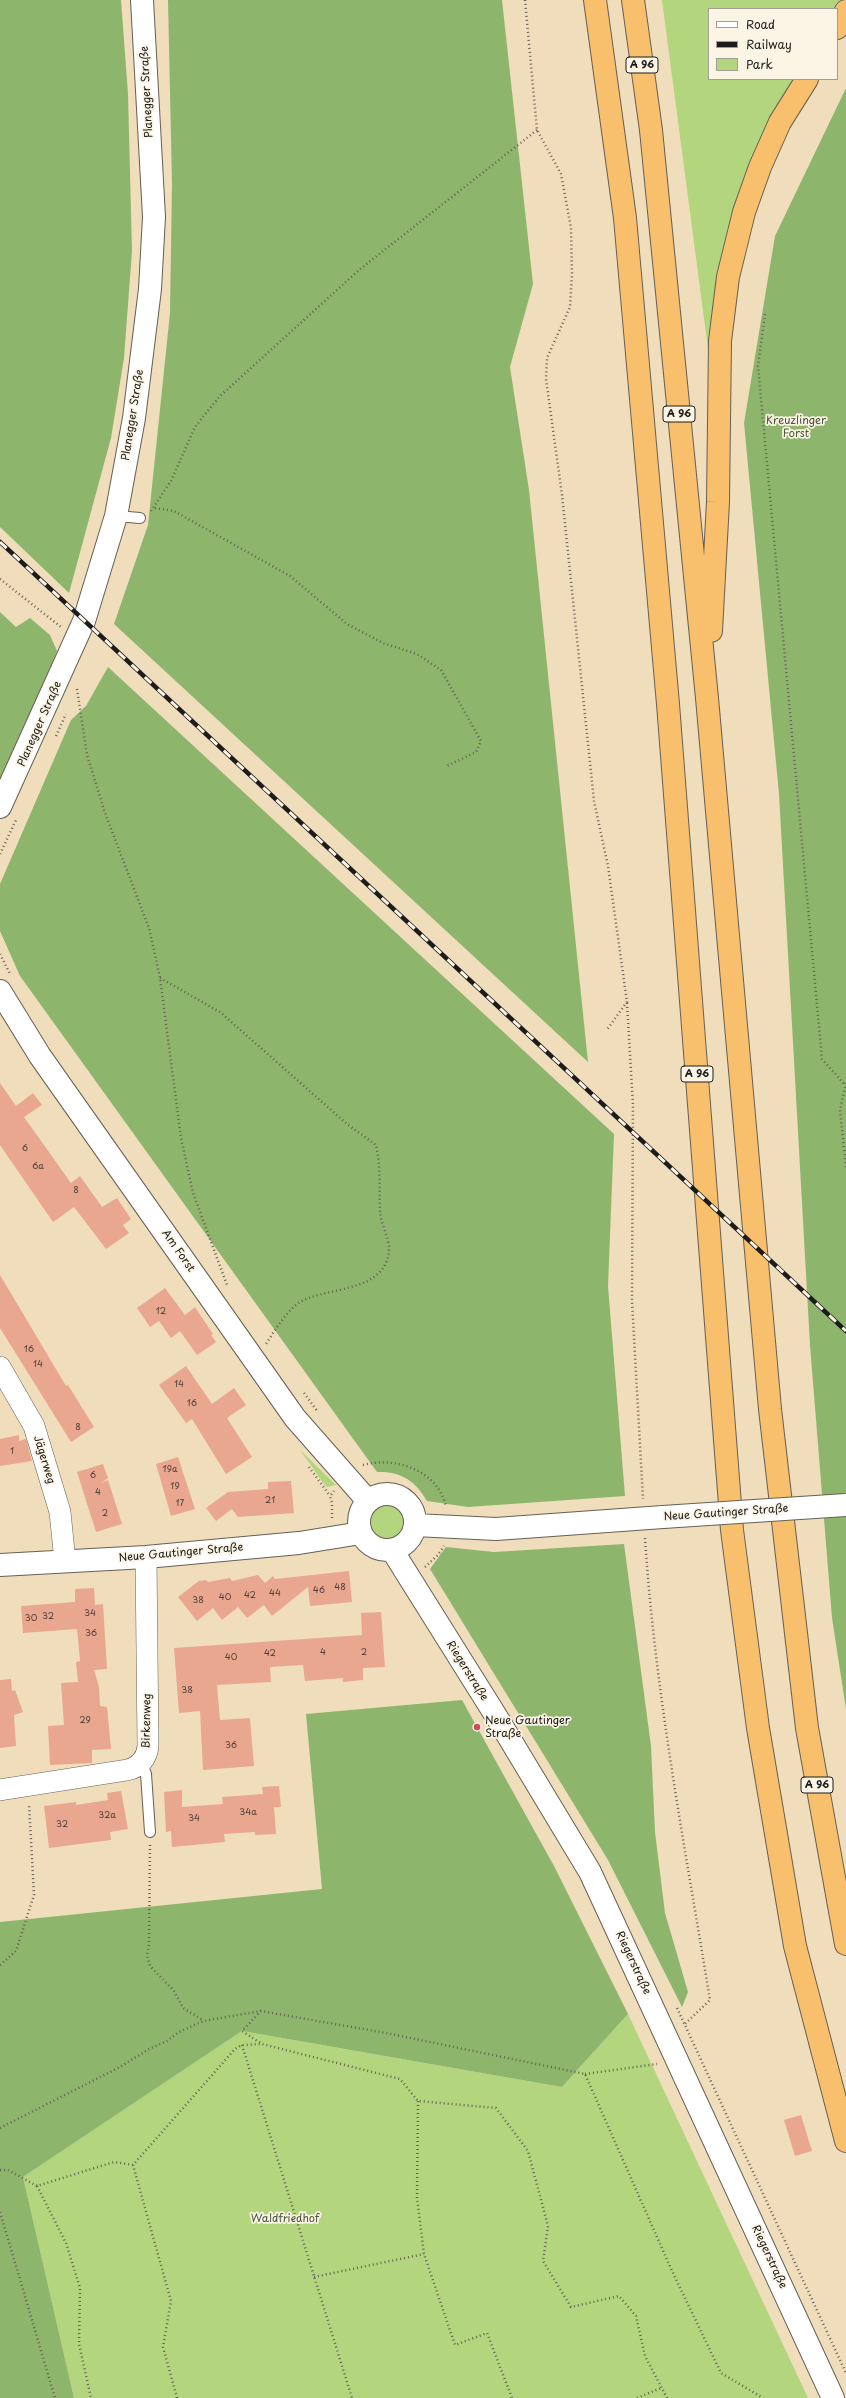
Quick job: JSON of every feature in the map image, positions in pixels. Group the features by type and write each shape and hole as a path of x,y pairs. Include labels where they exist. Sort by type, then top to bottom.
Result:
{"highway":[{"name":"A 96","path":"595,0 625,218 666,673 732,1530 758,1728 795,1946 846,2141"},
{"name":"A 96","path":"633,0 651,130 707,698 770,1410 807,1728 846,1944"},
{"path":"838,26 846,11"},
{"path":"707,698 718,502 720,341 728,277 744,212 760,167 780,122 806,80"}],"street":[{"name":"Planegger Straße","path":"0,807 77,640 116,516 143,357 154,216 142,0"},
{"name":"Am Forst","path":"0,991 40,1056 295,1418 368,1501"},
{"name":"Jägerweg","path":"0,1368 34,1426 60,1512 65,1560"},
{"path":"386,1494 399,1497 410,1506 414,1515 415,1525 408,1541 392,1550 382,1550 374,1547 366,1541 361,1533 359,1516 368,1501 376,1496 386,1494"},
{"name":"Neue Gautinger Straße","path":"415,1525 496,1528 846,1505"},
{"name":"Neue Gautinger Straße","path":"0,1565 65,1560 146,1557 299,1543 361,1533"},
{"name":"Riegerstraße","path":"392,1550 496,1716 590,1872 833,2398"},
{"name":"Birkenweg","path":"0,1790 132,1769 141,1762 148,1746 146,1557"}],"lane":[{"path":"116,516 140,518"},
{"path":"141,1762 146,1774 150,1832"}],"path":[{"path":"525,0 537,130 561,174 570,228 572,274 570,307 547,358 546,379 562,495 594,801 608,866 627,1002 633,1105 632,1301 654,1518 649,1606 666,1731 710,2000 702,2010 685,2024"},
{"path":"140,518 154,508 171,481 195,427 219,397 359,270 537,130"},
{"path":"764,314 758,366 822,1059 845,1084 840,1110 846,1168"},
{"path":"154,508 174,511 290,576 347,624 383,644 417,654 440,670 481,741 476,752 447,766"},
{"path":"0,579 77,640"},
{"path":"76,689 87,754 105,813 149,928 160,978 181,1138 193,1193 229,1289"},
{"path":"160,978 220,1012 347,1124 376,1145 379,1160 378,1178 381,1217 389,1248 384,1266 374,1277 355,1286 297,1304 278,1325 266,1344"},
{"path":"606,1031 627,1002"},
{"path":"332,1521 332,1503 330,1496 347,1478"},
{"path":"0,1965 16,1950 34,1895 28,1785"},
{"path":"150,1832 148,1961 156,1974 174,1991 183,2008 203,2021"},
{"path":"0,2128 120,2067 148,2049 167,2041 178,2032 203,2021 261,2011 386,2033 585,2074 678,2061"},
{"path":"261,2011 242,2031 262,2044"},
{"path":"133,2165 235,2049 242,2045 262,2044 400,2078 418,2102 416,2198 424,2254 455,2345 487,2333 512,2398"},
{"path":"242,2045 352,2398"},
{"path":"585,2074 672,2271 721,2373 763,2398"},
{"path":"418,2102 496,2108 528,2151 548,2226 542,2261 571,2307 619,2296 636,2316 645,2356 667,2398"},
{"path":"37,2186 114,2162 133,2165"},
{"path":"133,2165 171,2301 163,2347 177,2398"},
{"path":"0,2170 8,2170 37,2186 66,2243 80,2288 79,2344 91,2398"},
{"path":"0,2212 55,2398"},
{"path":"314,2277 424,2254"},
{"path":"637,2398 661,2388"}],"green space":[{"path":"0,0 121,0 128,94 132,251 124,358 111,438 69,593 0,527"},
{"path":"168,0 502,0 533,284 510,367 529,490 588,1062 114,624 148,525 170,313 172,184"},
{"path":"662,0 845,0 838,12 838,8 708,8 708,80 796,80 772,122 710,364"},
{"name":"Kreuzlinger Forst","path":"846,88 846,1709 832,1618 810,1345 779,794 744,423 775,236"},
{"path":"0,612 16,627 30,618 50,635 57,651 38,700 0,780"},
{"path":"108,667 614,1134 608,1286 625,1496 468,1507 427,1501 417,1487 406,1478 393,1473 377,1472 20,976 0,931 0,884 71,720 86,706"},
{"path":"300,1450 336,1485 327,1487"},
{"path":"391,1504 400,1509 404,1515 404,1529 400,1535 391,1540 383,1540 374,1535 370,1529 369,1518 374,1509 380,1505"},
{"path":"624,1544 651,1746 655,1832 665,1913 688,1992 682,2007 608,1860 430,1569 446,1547 494,1552"},
{"path":"462,1700 554,1866 628,2014 562,2087 242,2031 23,2177 74,2398 0,2398 0,1922 322,1889 306,1714"},
{"name":"Waldfriedhof","path":"628,2014 808,2398 74,2398 23,2177 242,2031 562,2087"}],"building":[{"path":"0,1083 16,1106 33,1093 42,1105 24,1117 71,1183 80,1176 102,1207 117,1198 131,1219 123,1225 129,1233 106,1249 74,1207 53,1222 0,1145"},
{"path":"0,1275 66,1386 68,1385 94,1427 71,1442 0,1328"},
{"path":"165,1288 185,1315 195,1307 213,1334 211,1335 216,1342 197,1355 180,1331 171,1338 159,1321 150,1327 137,1308"},
{"path":"186,1366 212,1404 234,1388 246,1405 227,1418 252,1457 226,1474 192,1419 186,1423 159,1385"},
{"path":"19,1435 19,1441 26,1439 32,1461 0,1466 0,1439"},
{"path":"178,1457 195,1509 171,1516 156,1464"},
{"path":"103,1464 108,1478 101,1483 108,1480 122,1524 96,1532 77,1472"},
{"path":"291,1481 294,1513 238,1517 232,1509 216,1521 206,1508 228,1492 268,1489 268,1482"},
{"path":"349,1571 352,1602 310,1606 308,1587 272,1616 264,1605 247,1618 238,1607 222,1620 213,1608 197,1621 178,1597 199,1581 206,1580 208,1582 230,1578 232,1581 258,1575 265,1583 273,1576 275,1579"},
{"path":"94,1588 95,1605 103,1604 107,1669 94,1670 99,1687 100,1706 107,1707 111,1749 92,1750 92,1763 50,1765 48,1726 64,1725 61,1683 78,1682 76,1662 80,1661 77,1629 23,1633 21,1606 75,1602 75,1589"},
{"path":"381,1612 385,1667 363,1668 363,1680 343,1682 343,1678 305,1681 303,1665 270,1667 271,1682 217,1685 220,1720 250,1718 254,1766 203,1770 200,1711 179,1713 174,1648 362,1635 361,1613"},
{"path":"11,1679 12,1691 15,1690 23,1712 14,1715 16,1746 0,1748 0,1680"},
{"path":"279,1786 281,1807 274,1807 276,1834 255,1835 255,1832 224,1834 225,1842 172,1847 171,1831 166,1832 164,1792 182,1790 182,1807 223,1804 222,1797 263,1794 262,1787"},
{"path":"121,1791 128,1829 110,1832 111,1840 49,1848 44,1806 76,1802 76,1805 108,1800 107,1793"},
{"path":"801,2115 812,2151 795,2156 784,2120"}],"railway":[{"path":"0,542 846,1331"}],"place":[{"name":"Neue Gautinger Straße","path":"477,1727"}]}
